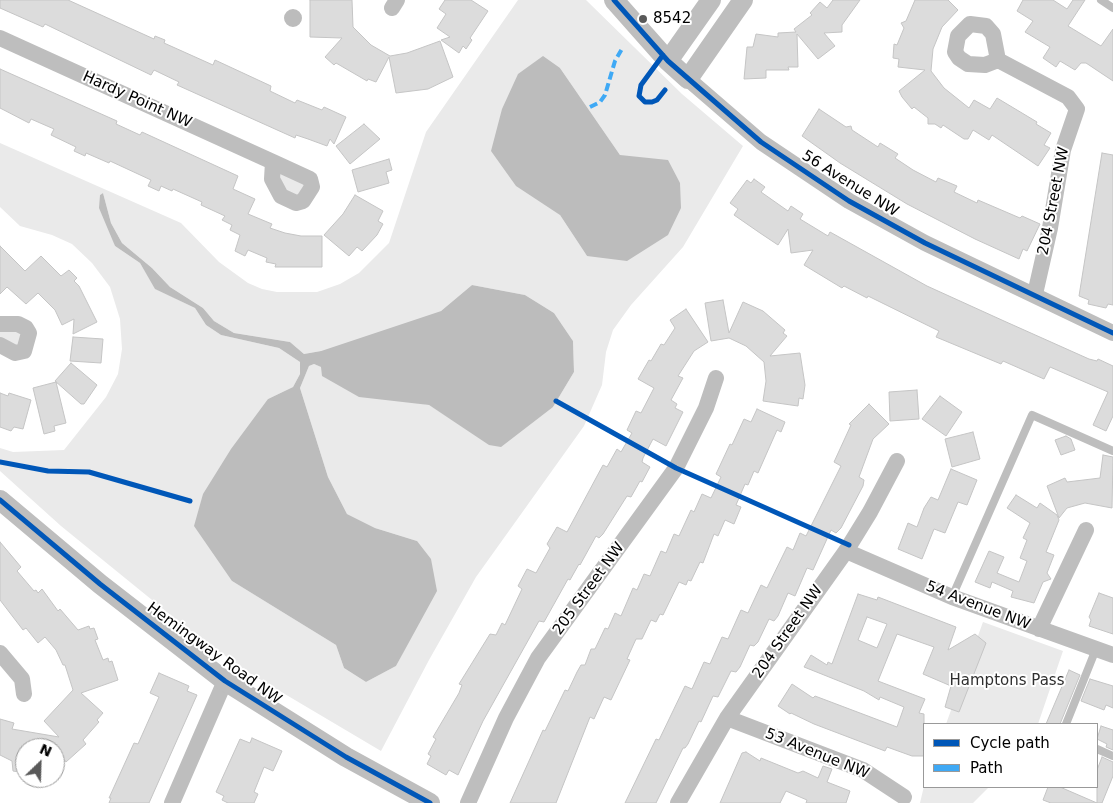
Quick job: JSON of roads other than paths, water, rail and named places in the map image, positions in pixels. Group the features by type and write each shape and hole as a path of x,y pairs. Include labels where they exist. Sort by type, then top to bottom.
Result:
{"street":[{"name":"56 Avenue NW","path":"614,0 668,61 761,142 849,201 924,243 1035,294 1113,333"},
{"path":"668,61 711,0"},
{"path":"688,79 743,0"},
{"name":"Hardy Point NW","path":"0,38 273,162"},
{"name":"204 Street NW","path":"998,60 1068,97 1077,109 1062,150 1050,228 1035,294"},
{"path":"0,324 18,324 26,328 29,333 24,351 15,353 0,345"},
{"name":"205 Street NW","path":"468,803 506,718 538,658 676,468 706,408 716,378"},
{"name":"204 Street NW","path":"682,802 727,718 846,551 870,512 897,461"},
{"name":"Hemingway Road NW","path":"0,500 100,584 225,681 346,757 430,803"},
{"path":"1039,629 1086,530"},
{"name":"54 Avenue NW","path":"846,551 952,597 1113,655"},
{"path":"0,653 22,679 24,694"},
{"path":"172,803 225,681"},
{"name":"53 Avenue NW","path":"727,718 863,770 904,797"}],"lane":[{"path":"1101,0 1113,8"},
{"path":"952,597 1032,415 1113,450"},
{"path":"1066,723 1096,649"},
{"path":"1098,749 1113,756"}],"place":[{"name":"8542","path":"643,19"}],"park label":[{"name":"Hamptons Pass","path":"1007,681"}]}
